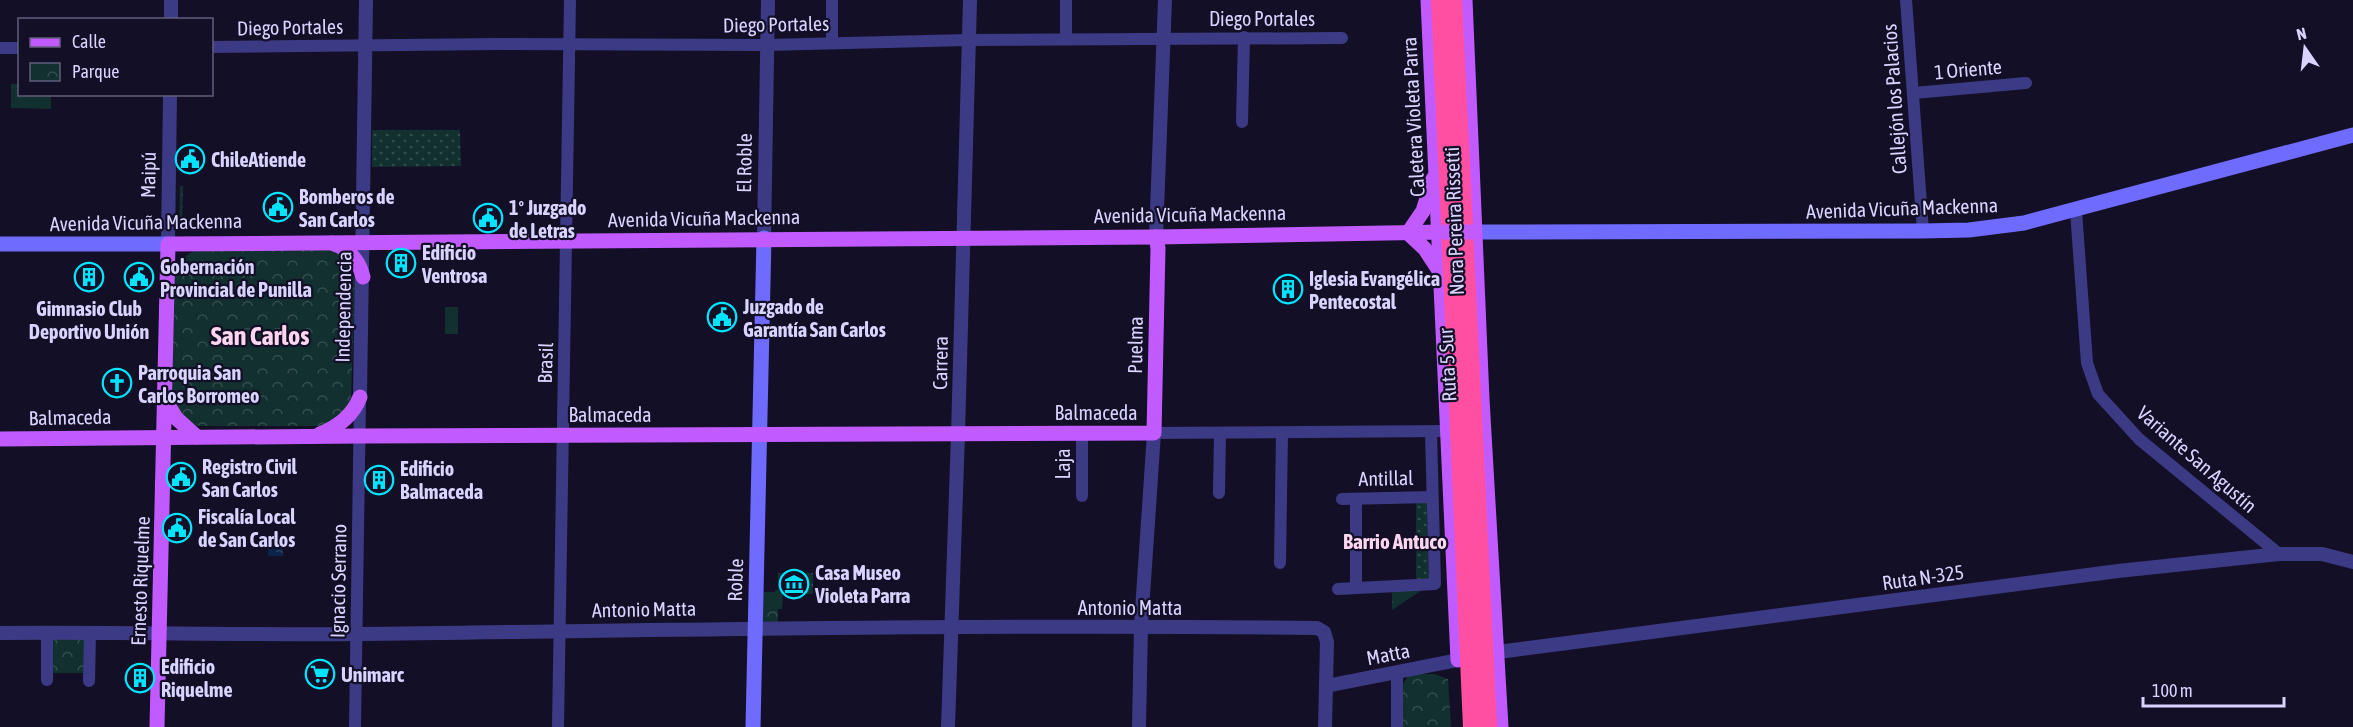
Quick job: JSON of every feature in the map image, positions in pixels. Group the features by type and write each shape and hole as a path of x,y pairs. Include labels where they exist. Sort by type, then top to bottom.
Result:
{"highway":[{"name":"Ruta 5 Sur","path":"1440,0 1472,727"},
{"name":"Ruta 5 Sur","path":"1453,0 1488,727"},
{"path":"1458,660 1462,727"}],"main road":[{"name":"Caletera Violeta Parra","path":"1428,0 1442,232 1458,660"},
{"name":"Nora Pereira Rissetti","path":"1465,0 1474,232 1501,727"},
{"name":"Avenida Vicuña Mackenna","path":"0,244 1156,237 1442,232 1923,231 1992,228 2076,211 2353,135"},
{"path":"1436,162 1423,211 1408,233 1425,249 1442,275"},
{"name":"Puelma","path":"1154,434 1156,237"},
{"name":"El Roble","path":"760,435 764,238"},
{"path":"323,242 338,245 351,254 359,264 363,277"},
{"path":"167,279 182,256 206,243"},
{"name":"Maipú","path":"165,437 168,244"},
{"path":"314,436 329,431 342,422 353,410 360,397"},
{"path":"165,400 176,418 197,437"},
{"name":"Balmaceda","path":"0,439 1154,434"},
{"name":"Roble","path":"753,727 760,435"},
{"name":"Ernesto Riquelme","path":"157,727 165,437"}],"street":[{"path":"171,0 171,18"},
{"name":"Independencia","path":"359,436 364,242 366,0"},
{"name":"Brasil","path":"558,727 570,0"},
{"name":"El Roble","path":"764,238 768,0"},
{"path":"832,0 832,42"},
{"name":"Carrera","path":"948,727 969,0"},
{"path":"1066,0 1066,39"},
{"name":"Puelma","path":"1156,237 1165,0"},
{"name":"Callejón los Palacios","path":"1906,0 1923,231"},
{"path":"1242,122 1244,38"},
{"name":"Diego Portales","path":"213,47 767,45 967,40 1341,38"},
{"path":"0,48 18,48"},
{"name":"1 Oriente","path":"1914,93 2026,83"},
{"name":"Maipú","path":"168,244 170,96"},
{"name":"Variante San Agustín","path":"2076,211 2087,363 2098,394 2139,439 2279,554"},
{"name":"Balmaceda","path":"1154,434 1448,431"},
{"path":"1338,589 1435,584 1431,432"},
{"name":"Laja","path":"1082,433 1082,496"},
{"path":"1219,493 1220,433"},
{"path":"1280,563 1282,433"},
{"name":"Puelma","path":"1139,727 1142,625 1154,434"},
{"name":"Ignacio Serrano","path":"355,727 359,436"},
{"name":"Antillal","path":"1342,499 1432,497"},
{"path":"1356,499 1356,588"},
{"name":"Ruta N-325","path":"1498,652 2118,571 2279,554 2322,554 2353,562"},
{"name":"Antonio Matta","path":"0,633 356,634 755,627 951,628 1142,625 1317,628 1324,632 1327,642 1326,686"},
{"path":"47,633 47,680"},
{"path":"89,681 90,633"},
{"name":"Matta","path":"1326,686 1458,660"},
{"path":"1397,672 1397,727"},
{"path":"1325,727 1326,686"}],"green space":[{"path":"11,84 18,84 18,96 51,96 51,109 11,108"},
{"path":"372,130 460,130 461,166 372,167"},
{"path":"180,186 183,186 182,229 179,229"},
{"path":"333,248 348,260 355,280 351,400 343,414 322,426 191,426 171,402 175,269 183,258 197,249"},
{"path":"241,278 279,279 279,296 241,294"},
{"path":"445,307 458,307 458,334 445,334"},
{"path":"1427,501 1429,581 1416,580 1416,502"},
{"path":"778,573 813,573 813,594 794,594 794,590 778,590"},
{"path":"1425,588 1392,610 1392,590"},
{"path":"775,590 783,590 782,609 778,609 778,622 763,622 760,619 760,592 775,592"},
{"path":"88,636 88,673 49,673 50,637"},
{"path":"1434,674 1448,679 1451,727 1403,727 1403,684 1408,676"}],"water":[{"path":"268,547 283,547 283,556 268,556"}],"place":[{"name":"ChileAtiende","path":"190,159"},
{"name":"Bomberos de San Carlos","path":"278,207"},
{"name":"1° Juzgado de Letras","path":"488,218"},
{"name":"Edificio Ventrosa","path":"401,263"},
{"name":"Gimnasio Club Deportivo Unión","path":"89,277"},
{"name":"Gobernación Provincial de Punilla","path":"139,277"},
{"name":"Iglesia Evangélica Pentecostal","path":"1288,289"},
{"name":"Juzgado de Garantía San Carlos","path":"722,317"},
{"name":"Parroquia San Carlos Borromeo","path":"117,383"},
{"name":"Registro Civil San Carlos","path":"181,477"},
{"name":"Edificio Balmaceda","path":"379,480"},
{"name":"Fiscalía Local de San Carlos","path":"177,528"},
{"name":"Casa Museo Violeta Parra","path":"794,584"},
{"name":"Unimarc","path":"320,674"},
{"name":"Edificio Riquelme","path":"140,678"}],"district":[{"name":"San Carlos","path":"260,336"},
{"name":"Barrio Antuco","path":"1395,541"}]}
